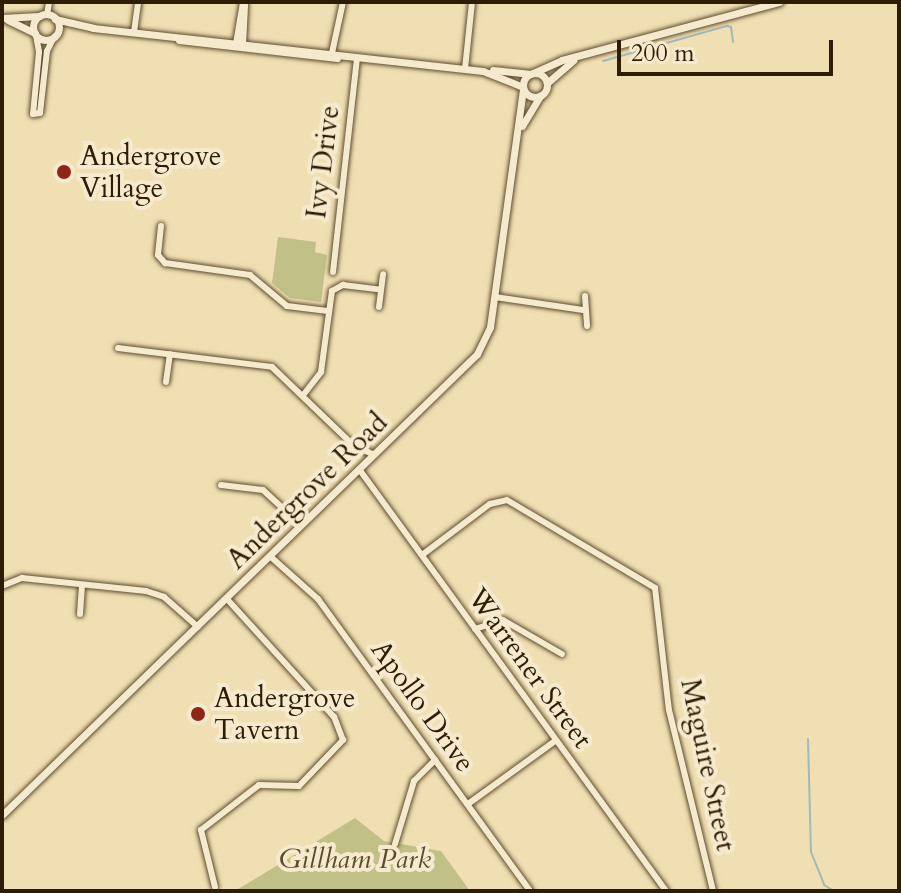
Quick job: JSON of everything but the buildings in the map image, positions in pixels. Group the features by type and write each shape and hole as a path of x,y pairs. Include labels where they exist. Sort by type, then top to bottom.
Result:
{"street":[{"path":"49,2 48,17 55,36"},
{"path":"134,32 138,2"},
{"path":"239,44 244,2"},
{"path":"331,55 343,2"},
{"path":"465,69 472,2"},
{"path":"523,87 532,74 579,58 779,2"},
{"path":"48,17 35,34 39,54 36,114 47,49 55,36"},
{"path":"2,18 48,17 93,28 532,74 542,76 547,85"},
{"path":"2,18 35,34 55,36 93,28"},
{"name":"Ivy Drive","path":"333,272 357,57"},
{"path":"483,71 523,87 532,96 542,94 557,69 579,58"},
{"name":"Andergrove Road","path":"2,815 477,354 488,333 495,297 520,132 523,87"},
{"name":"Andergrove Road","path":"520,132 531,105 542,94"},
{"path":"161,226 158,254 165,263 250,275 285,305 328,311"},
{"path":"379,307 383,274"},
{"path":"304,394 321,372 331,294 339,286 381,290"},
{"path":"585,296 583,310 587,326"},
{"path":"495,297 583,310"},
{"path":"118,348 267,366 304,394 353,445 374,455"},
{"path":"166,382 170,354"},
{"name":"Warrener Street","path":"353,445 361,468 422,555 666,891"},
{"path":"221,485 263,490 301,525"},
{"name":"Maguire Street","path":"422,555 490,504 507,500 655,588 661,606 669,710 713,891"},
{"name":"Apollo Drive","path":"271,557 318,599 530,891"},
{"path":"2,586 22,578 164,597 198,627"},
{"path":"80,614 82,585"},
{"path":"215,887 201,830 259,785 299,786 343,740 334,717 227,599"},
{"path":"475,629 503,620 562,654"},
{"path":"468,804 555,741"},
{"path":"395,844 414,781 435,760"}],"green space":[{"path":"278,237 316,242 315,252 327,255 321,302 290,298 272,283"},
{"name":"Gillham Park","path":"355,818 384,841 441,851 470,891 235,891"}],"waterway":[{"path":"603,61 727,26 731,27 733,42"},
{"path":"808,739 811,852 824,885 834,891"}],"place":[{"name":"Andergrove Village","path":"64,172"},
{"name":"Andergrove Tavern","path":"198,714"}]}
